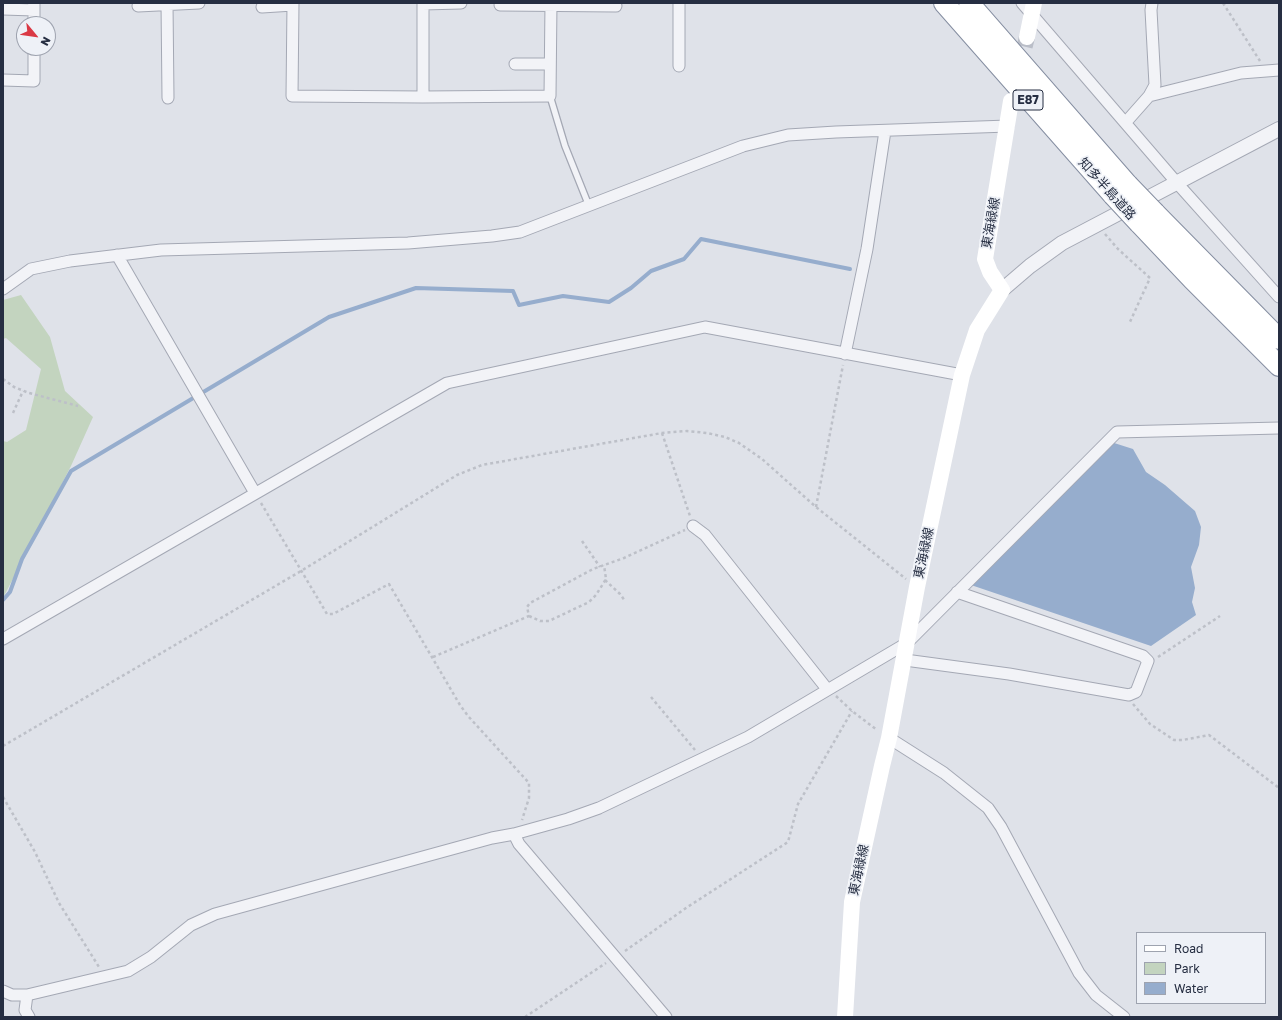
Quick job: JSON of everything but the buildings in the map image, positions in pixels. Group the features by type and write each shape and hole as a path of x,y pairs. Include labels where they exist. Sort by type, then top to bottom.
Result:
{"highway":[{"name":"知多半島道路","path":"944,3 1004,73 1147,218 1279,339"},
{"name":"知多半島道路","path":"970,3 1121,190"},
{"name":"知多半島道路","path":"1147,218 1192,279 1279,366"}],"main road":[{"path":"1027,37 1029,6"},
{"name":"東海緑線","path":"845,1017 852,902 889,738 908,643 917,588 962,375 977,330 1002,290 990,272 985,259 1011,101"}],"street":[{"path":"138,6 199,3"},
{"path":"423,97 423,3 461,3"},
{"path":"679,3 679,66"},
{"path":"1126,122 1149,96 1155,85 1151,10 1152,3"},
{"path":"167,4 168,98"},
{"path":"262,7 293,4 292,96 550,96 551,4"},
{"path":"500,5 551,4 616,6"},
{"path":"3,9 34,6"},
{"path":"1029,6 1177,182 1279,297"},
{"path":"3,80 34,81 34,56"},
{"path":"515,64 550,64"},
{"path":"1149,96 1240,73 1279,70"},
{"path":"3,289 31,269 70,261 160,250 408,243 492,236 520,232 590,207 750,144 788,135 1008,126"},
{"path":"1002,290 1049,252 1177,182 1279,129"},
{"path":"846,354 867,249 885,131"},
{"path":"117,256 254,493"},
{"path":"3,639 447,383 705,327 962,375"},
{"path":"3,991 12,995 27,995 128,971 138,966 191,924 215,914 492,838 514,834 568,819 599,808 748,737 829,688 908,643 1117,432 1279,428"},
{"path":"693,526 705,535 829,688"},
{"path":"904,660 980,670 1129,695 1136,692 1148,661 1143,656 958,592"},
{"path":"889,738 944,773 988,808 1001,827 1079,973 1096,995 1124,1017"},
{"path":"514,834 519,844 666,1017"},
{"path":"27,995 25,1010 29,1017"}],"lane":[{"path":"550,96 565,146 590,207"}],"path":[{"path":"1223,3 1263,65 1264,71"},
{"path":"1097,225 1118,250 1150,278 1129,324"},
{"path":"816,507 846,354"},
{"path":"3,379 23,390 49,400 78,406"},
{"path":"13,412 23,390"},
{"path":"3,746 300,572 468,469 482,465 662,433 687,431 707,433 725,437 739,443 762,458 816,507 917,588"},
{"path":"604,566 605,580 596,595 589,602 549,621 540,622 529,616 527,607 530,603 600,567 624,558 693,526 662,433"},
{"path":"254,493 300,572 327,614 330,615 389,584 468,716 529,783 528,798 522,820 514,834"},
{"path":"582,541 600,567"},
{"path":"605,580 620,594 625,601"},
{"path":"433,658 529,616"},
{"path":"1148,661 1155,659 1220,616"},
{"path":"829,688 852,711 889,738"},
{"path":"1129,695 1139,713 1162,733 1174,740 1183,740 1209,735 1279,788"},
{"path":"651,697 702,759"},
{"path":"525,1017 615,958 686,908 788,842 798,804 852,711"},
{"path":"3,797 35,852 59,903 104,976"}],"green space":[{"path":"21,295 50,337 65,391 93,417 71,466 3,598 3,441 7,442 26,430 41,369 6,338 3,339 3,300"}],"water":[{"path":"1111,442 1133,449 1146,472 1165,485 1195,511 1201,527 1199,545 1191,567 1195,588 1192,602 1196,615 1151,646 971,585"}],"waterway":[{"path":"3,600 10,592 22,559 71,471 329,317 416,288 513,291 519,305 563,296 609,302 631,288 651,271 684,259 701,239 850,269"}],"tunnel":[{"path":"1019,70 1027,37"}]}
